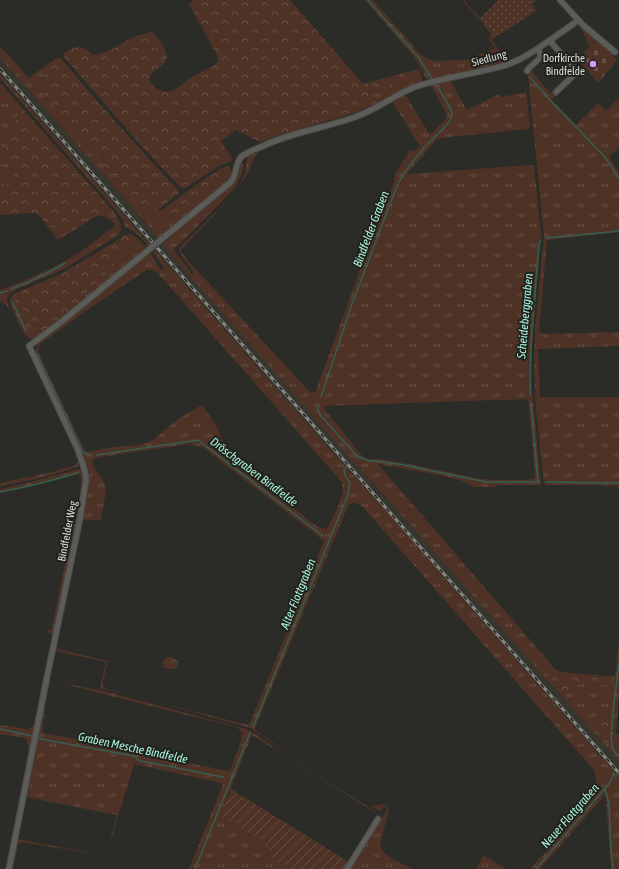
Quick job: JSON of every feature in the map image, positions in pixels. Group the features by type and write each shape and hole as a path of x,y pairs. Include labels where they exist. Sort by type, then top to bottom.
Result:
{"street":[{"path":"560,0 578,20 615,52"},
{"name":"Siedlung","path":"140,257 231,182 235,175 240,158 248,153 274,140 368,112 412,88 506,65 525,57 578,20"},
{"path":"550,40 575,70 575,74 556,92"},
{"path":"527,71 541,57 538,48"},
{"name":"Bindfelder Weg","path":"9,869 80,519 86,480 84,465 78,450 29,346 61,322 140,257"},
{"path":"347,869 378,819"}],"shaded area":[{"path":"0,58 148,225 158,239 380,492 603,742 619,762 619,777 406,533 331,451 0,74"}],"green space":[{"path":"195,0 290,0 379,102 358,112 260,142 236,130 221,141 233,160 219,166 184,189 178,185 144,149 63,56 63,54 75,47 82,47 93,55 98,54 109,51 134,37 151,32 161,42 167,57 164,64 151,75 151,83 154,87 161,90 167,92 170,91 177,88 191,77 213,66 218,61 216,53 189,4"},
{"path":"365,0 373,0 422,56 434,61 466,60 495,48 489,39 491,34 462,0 464,0 496,36 491,39 508,61 429,81 415,58"},
{"path":"499,0 537,0 532,4 536,11 496,36 480,18"},
{"path":"579,24 598,40 589,46"},
{"path":"598,40 617,60 598,83 578,60 588,48"},
{"path":"0,46 29,78 45,66 45,99 148,209 158,210 160,212 154,216 156,223 173,214 181,215 208,199 171,229 167,230 168,231 158,239 148,225 0,58"},
{"path":"59,57 178,190 179,193 158,210 148,209 133,198 45,99 45,66"},
{"path":"419,69 422,79 421,83 398,92 379,102 363,84 374,81 372,86 391,82 389,77"},
{"path":"530,69 550,93 551,92 555,96 552,100 576,125 598,103 606,111 618,99 619,100 619,147 609,157 619,172 619,232 547,240 539,331 544,334 619,332 619,346 538,349 540,397 619,397 619,488 616,486 598,485 544,485 535,398 534,364 535,330 544,236 528,76"},
{"path":"0,74 331,451 406,533 619,777 619,869 611,869 605,795 540,869 530,869 595,792 596,775 594,770 363,508 356,502 351,503 348,506 255,728 255,730 312,768 273,744 251,728 156,702 249,725 324,541 202,447 190,444 94,459 93,466 105,484 106,491 101,520 83,520 74,554 89,472 34,355 34,351 38,345 36,344 142,258 143,259 151,253 160,270 164,269 147,244 137,234 125,227 123,220 113,207 0,78","holes":["146,270 155,272 163,279 341,481 343,490 342,494 333,517 326,529 320,528 311,522 251,475 233,463 225,451 218,429 202,405 178,419 153,440 146,443 88,452 84,449 38,352 38,349 41,343 90,308"]},
{"path":"389,77 391,82 390,86 383,93 377,91 372,86 374,81"},
{"path":"450,80 467,110 499,94 500,98 525,93 525,88 526,90 529,129 440,138 436,140 407,174 534,166 541,234 531,360 531,378 541,485 500,485 493,487 474,487 460,480 444,476 378,464 555,669 550,671 547,678 549,682 162,244 233,182 242,161 242,173 233,190 179,245 174,248 174,250 192,274 194,272 179,250 181,246 229,199 181,250 182,253 310,392 315,393 369,245 394,182 395,174 410,150 414,151 420,146 391,100 405,94 430,135 446,119 447,114 431,86 421,88","holes":["528,399 535,477 533,479 481,479 409,464 380,459 368,459 363,457 323,406"]},
{"path":"0,83 22,108 18,114 5,166 15,172 16,186 0,183"},
{"path":"22,108 114,212 96,216 71,232 58,226 48,227 40,216 34,213 0,215 0,183 16,186 15,172 5,166 2,161 18,114"},
{"path":"360,118 274,144 263,149 256,154 249,171 238,189 245,173 247,157 249,154 275,142"},
{"path":"228,166 232,171 230,180 208,199 181,215 173,214 154,223 153,219 155,215 196,185 220,169"},
{"path":"114,212 121,226 118,235 64,269 15,290 7,298 8,307 11,314 6,304 0,301 0,290 62,263 82,251 115,226 115,224 108,219 96,216"},
{"path":"52,225 61,227 66,231 71,232 58,240 48,227"},
{"path":"130,234 139,240 89,289 83,297 82,302 45,332 33,334 31,330 31,316 26,311 17,309 16,307 16,293 61,274 123,236"},
{"path":"139,240 146,247 136,256 137,257 82,302 83,297 89,289"},
{"path":"16,293 15,297 20,310 26,311 31,316 31,330 45,332 40,337 34,339 30,338 23,332 10,302"},
{"path":"75,450 80,462 77,467 49,476 0,486 0,483 52,472 76,465 78,460"},
{"path":"78,469 82,471 84,476 82,498 56,618 54,636 50,633 43,632 46,632 52,628 71,533 79,505 81,476 79,474 0,493 0,489"},
{"path":"619,642 619,695 616,733 601,724 593,727 591,730 563,697 566,695 568,686 574,684 614,685"},
{"path":"57,644 57,649 108,661 103,686 105,688 128,695 100,688 106,662 56,651 53,662"},
{"path":"167,657 176,660 178,662 178,666 174,669 163,667 163,661"},
{"path":"555,669 561,672 606,676 615,675 614,685 574,684 568,686 566,695 563,697 547,678 550,671"},
{"path":"43,676 45,678 36,726 34,726 32,746 8,869 5,869 29,746 25,738 0,734 0,725 27,729 34,725"},
{"path":"49,680 51,680 45,707 42,733 130,749 157,758 228,771 231,768 242,734 236,727 61,683 100,690 246,729 376,813 252,735 220,815 271,848 267,855 290,869 189,869 223,784 134,764 106,856 117,815 26,797 21,819"},
{"path":"611,714 609,730 619,735 619,752 612,744 603,742 591,730 593,727 601,724 600,721 606,715"},
{"path":"603,742 612,744 619,752 619,762"},
{"path":"231,789 349,862 345,869 290,869 267,855 271,848 220,815"},
{"path":"384,804 389,808 389,810 380,844 382,849 388,856 413,869 349,869 388,808 384,806 380,811 370,805 374,806"},
{"path":"19,830 18,839 106,856 22,842 18,845 13,869 11,869"},
{"path":"483,856 506,869 477,869 476,868"}],"waterway":[{"name":"Bindfelder Graben","path":"368,0 419,58 432,79"},
{"path":"530,77 604,156 619,178"},
{"name":"Bindfelder Graben","path":"321,397 352,304 397,186 411,163 452,117 446,100 436,85"},
{"name":"Scheideberggraben","path":"546,238 619,231"},
{"name":"Scheideberggraben","path":"530,394 531,344 539,244 541,240"},
{"path":"11,289 38,278 65,263"},
{"name":"Dröschgraben Bindfelde","path":"0,293 7,291"},
{"name":"Dröschgraben Bindfelde","path":"12,301 26,331"},
{"name":"Dröschgraben Bindfelde","path":"37,354 83,452 90,455"},
{"name":"Scheideberggraben","path":"531,403 538,482"},
{"name":"Bindfelder Graben","path":"318,406 318,411 321,416 358,457"},
{"name":"Dröschgraben Bindfelde","path":"97,455 198,440 323,536"},
{"name":"Alter Flottgraben","path":"357,458 360,457 369,461 404,465 486,482 540,482"},
{"name":"Alter Flottgraben","path":"253,727 347,497 350,484 345,475 344,470 346,467"},
{"name":"Graben Mesche Bindfelde","path":"0,492 40,484 79,472"},
{"name":"Alter Flottgraben","path":"546,482 619,483"},
{"name":"Neuer Flottgraben","path":"619,663 611,737 613,750 619,756"},
{"name":"Graben Mesche Bindfelde","path":"0,729 32,736"},
{"name":"Alter Flottgraben","path":"195,869 250,733"},
{"name":"Graben Mesche Bindfelde","path":"38,738 134,756 141,761 223,777"},
{"name":"Neuer Flottgraben","path":"536,869 609,784 614,773"},
{"path":"605,789 609,804 613,869"}],"railway":[{"path":"0,69 619,773"}],"place":[{"name":"Dorfkirche Bindfelde","path":"593,64"}]}
